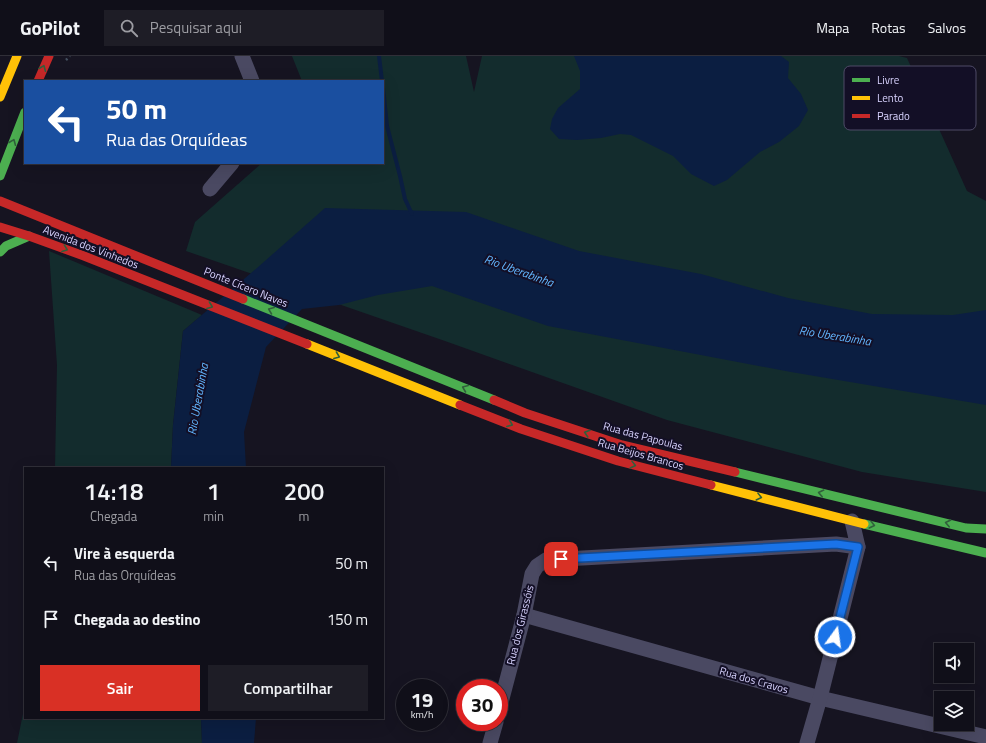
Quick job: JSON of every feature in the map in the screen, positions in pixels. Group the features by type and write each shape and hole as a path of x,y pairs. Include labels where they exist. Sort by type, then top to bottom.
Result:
{"main road":[{"path":"0,97 17,56"},
{"path":"38,80 49,56"},
{"path":"2,177 24,115"},
{"path":"18,200 36,215"},
{"name":"Avenida dos Vinhedos","path":"0,201 131,255 177,272"},
{"name":"Avenida dos Vinhedos","path":"0,227 84,256 300,342"},
{"path":"0,252 6,246 29,236"},
{"name":"Ponte Cícero Naves","path":"177,272 307,325"},
{"name":"Rua das Papoulas","path":"307,325 525,413 622,445 966,528 986,528"},
{"name":"Rua Beijos Brancos","path":"300,342 521,429 618,461 852,521 986,553"}],"street":[{"path":"242,56 252,80"},
{"path":"210,189 231,164"},
{"path":"808,743 858,547 852,521"},
{"name":"Rua dos Girassóis","path":"507,679 524,615 532,574 537,566 546,560 836,544 858,547"},
{"name":"Rua dos Cravos","path":"524,615 820,698 986,737"},
{"path":"490,743 493,731"}],"green space":[{"path":"292,56 466,56 474,92 482,56 899,56 907,58 911,66 844,66 844,130 939,130 967,191 986,201 986,492 862,472 667,420 186,251 195,222 261,164 384,164 384,80 302,80"},
{"path":"49,251 202,315 183,331 173,425 171,467 55,467 57,365"},
{"path":"24,709 24,719 201,719 202,743 17,743"}],"water":[{"path":"574,56 781,56 789,62 788,78 801,94 808,110 799,126 779,142 760,152 727,180 714,186 691,174 673,156 631,135 620,134 601,138 577,140 559,139 550,129 552,119 558,108 580,89 580,71"},
{"name":"Rio Uberabinha","path":"325,208 466,212 579,251 701,274 788,298 872,314 953,315 986,310 986,405 791,372 548,326 432,286 378,295 339,305 302,309 266,347 244,432 246,467 171,467 173,425 183,331"},
{"path":"201,719 256,719 254,743 202,743"}],"waterway":[{"path":"379,56 382,80"},
{"path":"384,98 387,126 405,199 412,214"}],"traffic: fast":[{"path":"0,176 24,115"},
{"path":"0,252 6,246 29,236"},
{"path":"243,299 494,400"},
{"path":"735,472 966,528 986,529"},
{"path":"864,524 986,553"}],"traffic: slow":[{"path":"0,97 17,56"},
{"path":"307,344 460,405"},
{"path":"711,485 864,524"}],"traffic: jam":[{"path":"38,80 49,56"},
{"path":"0,201 243,299"},
{"path":"0,227 84,256 307,344"},
{"path":"494,400 525,413 622,445 735,472"},
{"path":"460,405 521,429 618,461 711,485"}],"route":[{"path":"561,559 836,544 858,547 835,637"}]}
